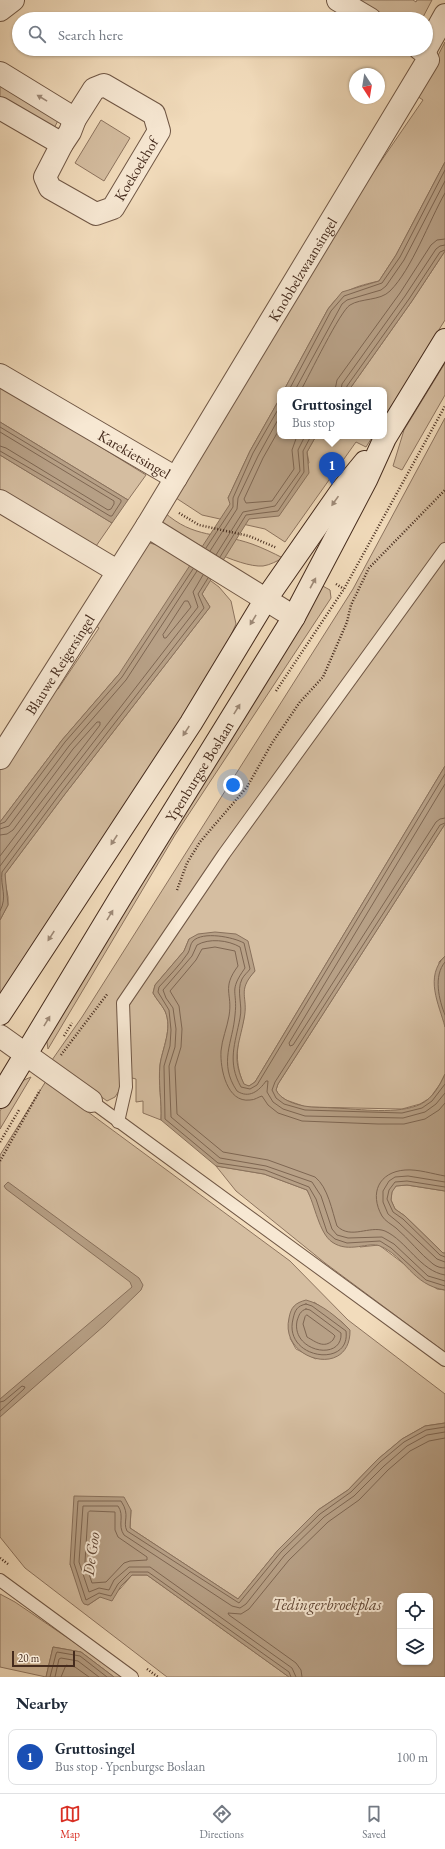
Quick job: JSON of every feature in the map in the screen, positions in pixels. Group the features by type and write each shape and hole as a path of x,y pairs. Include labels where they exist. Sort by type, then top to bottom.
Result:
{"street":[{"path":"0,10 13,0"},
{"path":"338,0 358,12"},
{"name":"Knobbelzwaansingel","path":"433,37 445,15"},
{"name":"Knobbelzwaansingel","path":"176,478 423,56"},
{"path":"0,73 75,119"},
{"name":"Koekoekhof","path":"104,85 154,114 159,131 113,208 96,214 50,188 45,177 70,132 75,119 94,89 104,85"},
{"path":"0,108 62,144"},
{"name":"Ypenburgse Boslaan","path":"387,435 445,340"},
{"name":"Karekietsingel","path":"0,375 176,478 117,571"},
{"name":"Ypenburgse Boslaan","path":"0,1014 190,724 266,599 347,484 384,439"},
{"name":"Ypenburgse Boslaan","path":"0,1097 122,895 294,617 363,487 385,439"},
{"path":"0,501 117,571"},
{"path":"146,526 294,617"},
{"name":"Blauwe Reigersingel","path":"0,758 117,571"},
{"path":"0,1036 91,1101"}],"lane":[{"path":"118,1122 126,1087 123,1003 224,854 445,549"},
{"path":"91,1101 445,1360"},
{"path":"0,1580 132,1677"}],"path":[{"path":"174,896 187,863 200,842 247,787 272,743 300,702 323,677 347,622 351,605 369,568 445,490"},
{"path":"199,525 249,536 274,547"},
{"path":"60,1056 112,987"},
{"path":"0,1161 42,1087"}],"shaded area":[{"path":"357,0 413,0 416,2 417,0 432,0 426,12 378,12"},
{"path":"445,42 445,162 396,255 379,281 350,290 338,297 328,309 286,387 277,387 277,403 250,451 228,498 309,463 307,452 314,439 371,439 366,447 356,442 285,542 265,529 202,515 176,498 309,266 423,100 417,96"},
{"path":"0,81 60,117 53,130 0,99"},
{"path":"101,120 130,138 104,181 75,163"},
{"path":"445,251 445,320 387,413 387,387 351,387 412,301"},
{"path":"445,363 445,395 402,470 393,466 404,430"},
{"path":"0,385 146,475 128,500 0,422"},
{"path":"445,418 445,766 255,1082 249,1086 244,1085 239,1072 237,1053 244,1018 244,988 249,977 255,971 189,939 184,951 155,985 153,993 165,1011 168,1025 160,1065 159,1079 161,1120 143,1113 143,1101 136,1102 136,1079 128,1077 115,1097 107,1101 52,1060 82,1017 353,589"},
{"path":"0,455 112,523 94,549 0,493"},
{"path":"164,512 175,521 196,531 240,540 283,558 263,566 240,562 227,557 212,551 164,526 160,513"},
{"path":"150,543 167,548 219,587 231,601 236,624 210,681 0,1003 0,920 8,905 5,874 210,607 202,594 205,589 119,674 62,740 0,822 0,769 52,687 58,689 99,628 91,623 143,544"},
{"path":"319,584 330,590 331,598 175,835 48,1049 46,1036"},
{"path":"445,824 445,956 439,962 445,1027 445,1074 440,1084 430,1098 420,1104 402,1109 306,1107 286,1100 279,1095 276,1090 278,1084"},
{"path":"31,1077 0,1129 0,1111 17,1083"},
{"path":"46,1081 290,1261 348,1320 445,1394 445,1423 425,1426 402,1439 378,1459 348,1490 318,1510 278,1550 238,1599 130,1528 131,1510 70,1564 84,1603 88,1605 100,1597 120,1589 132,1575 147,1575 289,1677 167,1677 25,1568 0,1537 0,1155","holes":["314,1302 342,1322 350,1330 316,1359 296,1349 290,1338"]},
{"path":"216,1166 264,1174 307,1190 312,1200 360,1247 379,1245 437,1289 445,1290 445,1352 325,1263 236,1191"},
{"path":"407,1185 445,1191 445,1253 443,1253 405,1216 395,1209 391,1200 392,1191 396,1186"},
{"path":"0,1594 15,1602 125,1677 114,1677 81,1652 53,1647 46,1677 0,1667"}],"water":[{"path":"445,162 445,251 412,301 351,387 286,387 328,309 342,292 379,281 396,255"},
{"path":"277,403 277,439 314,439 307,452 309,473 279,516 249,519 202,594 210,607 5,874 8,905 0,920 0,822 62,740 119,674 230,504 228,498 250,451"},
{"path":"0,422 128,500 112,523 0,455"},
{"path":"445,766 445,824 278,1084 276,1090 288,1101 308,1107 379,1110 401,1109 421,1104 433,1095 445,1074 445,1191 407,1185 396,1186 392,1192 391,1200 395,1209 405,1216 443,1253 445,1253 445,1290 425,1283 389,1251 380,1246 370,1245 345,1247 332,1242 320,1226 307,1190 264,1174 216,1166 161,1120 159,1079 160,1065 168,1025 165,1011 153,993 155,985 184,951 189,939 198,934 215,932 236,934 248,941 255,971 249,978 244,989 245,1011 238,1044 237,1059 240,1075 244,1084 249,1086 255,1082"},
{"path":"445,956 445,1027 437,1000 434,982 435,973"},
{"path":"8,1182 139,1278 143,1285 141,1290 105,1325 0,1417 0,1399 132,1287 130,1282 6,1189 4,1186"},
{"path":"306,1300 324,1308 350,1330 347,1345 339,1355 329,1359 316,1358 304,1354 294,1345 289,1333 290,1314 294,1306"},
{"name":"Tedingerbroekplas","path":"445,1423 445,1677 289,1677 147,1575 132,1575 121,1586 112,1601 100,1597 88,1605 84,1604 82,1601 70,1564 74,1496 124,1497 131,1510 130,1528 238,1599 278,1550 318,1510 348,1490 378,1459 402,1439 425,1426"},
{"path":"53,1647 81,1652 114,1677 46,1677"}],"place":[{"name":"Gruttosingel","path":"332,485"}],"water label":[{"name":"De Goo","path":"91,1554"}]}
